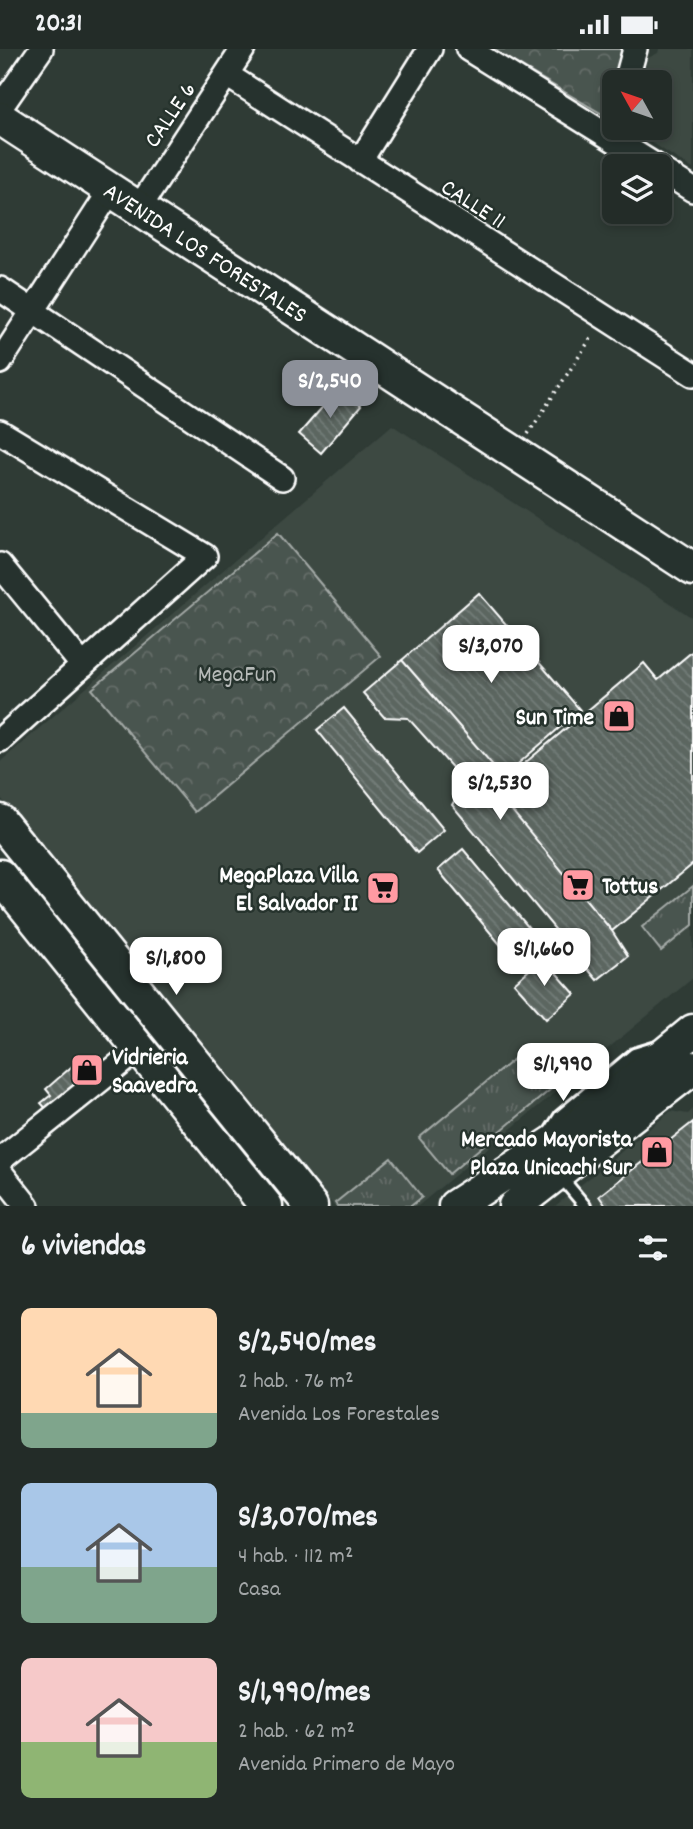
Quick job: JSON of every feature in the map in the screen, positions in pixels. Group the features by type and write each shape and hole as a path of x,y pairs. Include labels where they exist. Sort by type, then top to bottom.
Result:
{"street":[{"path":"0,108 41,49"},
{"name":"CALLE 6","path":"139,208 243,49"},
{"path":"360,161 430,49"},
{"path":"468,49 602,124"},
{"path":"629,70 635,49"},
{"name":"CALLE 11","path":"227,75 693,374"},
{"name":"AVENIDA LOS FORESTALES","path":"0,118 693,569"},
{"path":"624,140 642,154"},
{"path":"672,176 693,190"},
{"path":"0,362 111,190"},
{"path":"0,289 282,478"},
{"path":"0,432 205,556 0,740"},
{"path":"0,565 83,666"},
{"path":"0,821 311,1206"},
{"path":"0,876 266,1206"},
{"path":"27,1206 1,1171 139,1048"},
{"path":"515,1206 571,1131 685,1062"},
{"path":"455,1206 551,1161"}],"lane":[{"path":"551,1161 585,1206"}],"path":[{"path":"515,453 604,317"}],"shaded area":[{"path":"659,49 693,49 693,169 648,140 672,140 672,70 645,70 648,58 658,53"},
{"name":"MegaPlaza Villa El Salvador II","path":"392,425 693,618 693,978 418,1206 334,1206 0,797 0,762"},
{"name":"Mercado Mayorista Plaza Unicachi Sur","path":"693,1109 693,1206 555,1206 671,1111 688,1114"}],"green space":[{"path":"491,49 630,49 624,70 602,70 602,114"},
{"name":"MegaFun","path":"278,533 381,656 195,812 92,689"},
{"path":"693,886 693,925 661,951 642,927"},
{"path":"521,1053 551,1089 449,1174 419,1138"},
{"path":"391,1158 422,1197 411,1206 337,1206 335,1203"}],"building":[{"path":"340,387 361,406 321,453 299,434"},
{"path":"479,593 580,710 503,777 402,660"},
{"path":"693,651 693,864 612,931 494,789 644,663 658,680"},
{"path":"402,660 503,777 504,780 494,789 612,931 628,956 597,980 452,805 465,782 408,718 384,717 363,693"},
{"path":"344,708 444,830 417,853 317,730"},
{"path":"463,849 534,934 509,955 438,870"},
{"path":"543,958 575,994 546,1019 514,983"},
{"path":"85,1055 99,1071 50,1113 41,1103 51,1095 46,1089"},
{"path":"693,1122 693,1204 606,1206 599,1196"}],"place":[{"name":"Sun Time","path":"619,716"},
{"name":"Tottus","path":"578,885"},
{"name":"MegaPlaza Villa El Salvador II","path":"383,888"},
{"name":"Vidrieria Saavedra","path":"87,1070"},
{"name":"Mercado Mayorista Plaza Unicachi Sur","path":"657,1152"}]}
